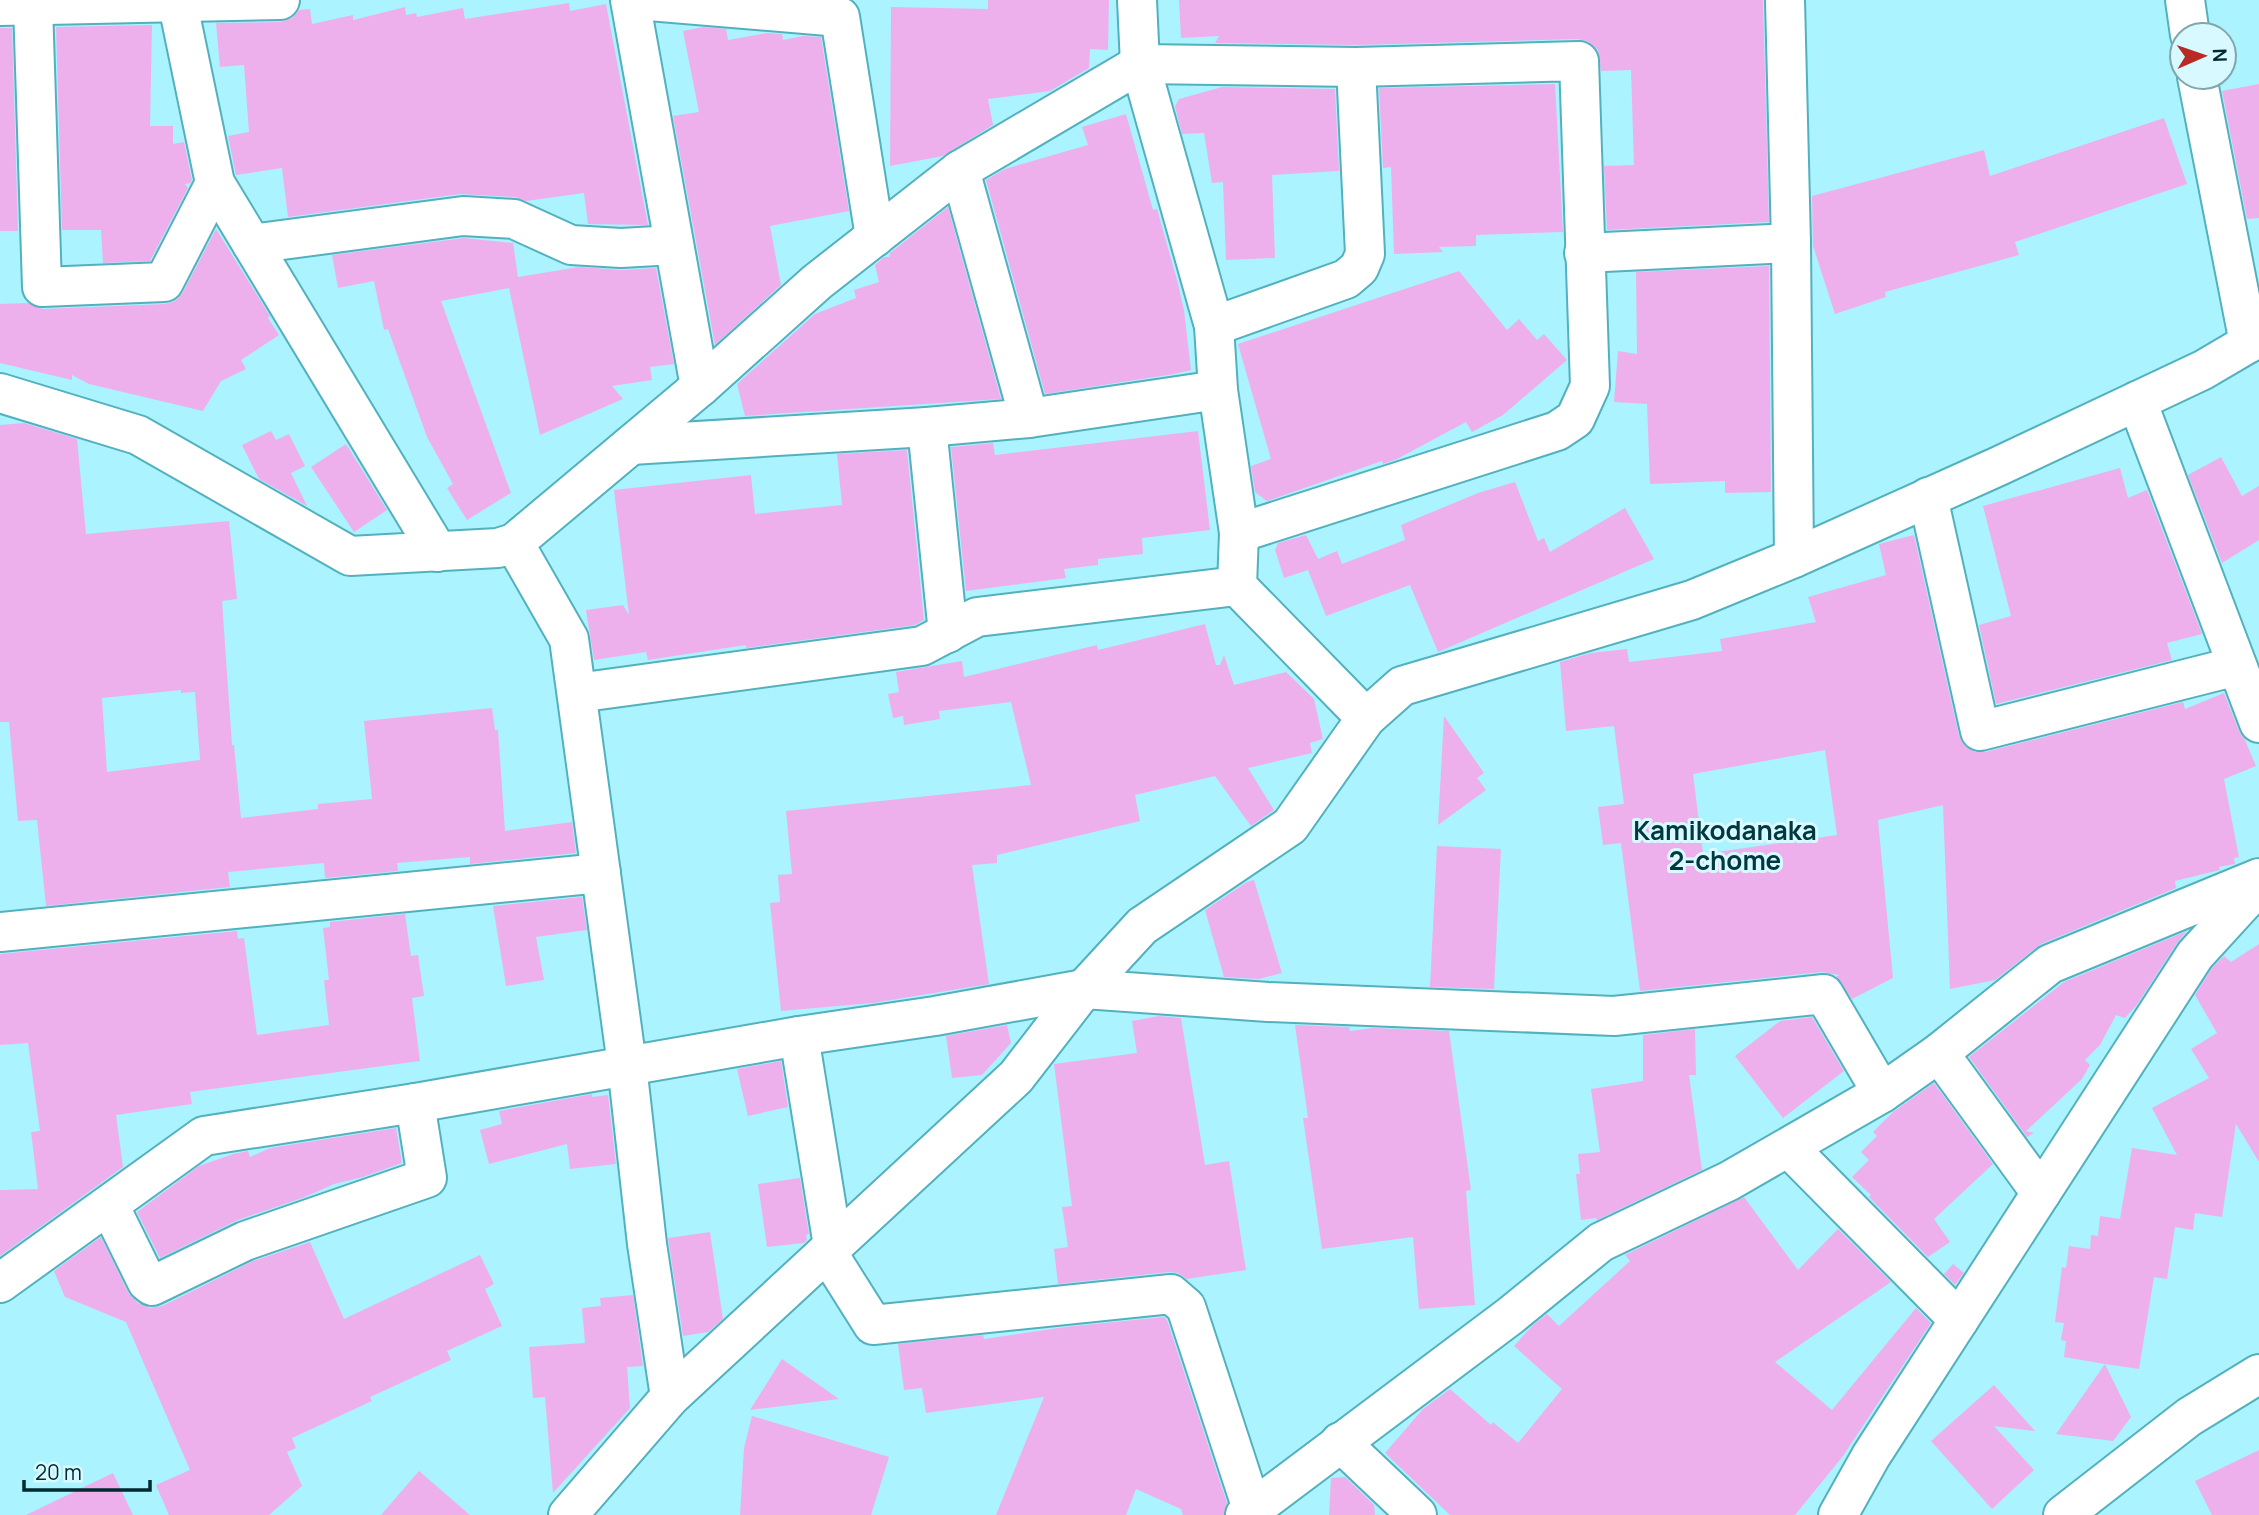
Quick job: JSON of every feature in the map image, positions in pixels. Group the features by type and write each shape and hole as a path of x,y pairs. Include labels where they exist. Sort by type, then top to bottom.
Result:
{"street":[{"path":"215,183 164,282 42,287 17,5 279,0"},
{"path":"630,0 701,387"},
{"path":"637,0 839,17 874,237"},
{"path":"1137,0 1140,64 1214,326 1218,390 1239,533 1237,586 1366,718"},
{"path":"1785,0 1794,558"},
{"path":"2185,0 2188,21"},
{"path":"177,2 215,183 438,552"},
{"path":"0,393 138,435 350,556 498,548 514,543 701,387 817,282 960,170 1140,64 1356,67 1579,61 1590,386 1575,419 1557,431 1239,533"},
{"path":"1214,326 1346,279 1359,268 1365,254 1356,67"},
{"path":"568,1515 670,1397 1016,1077 1084,989 1142,926 1290,826 1366,718 1402,686 1692,600 1794,558 1999,466 2203,370 2254,340 2200,91"},
{"path":"960,170 1029,418"},
{"path":"252,244 463,216 514,219 571,245 621,248 674,245"},
{"path":"1584,253 1791,243"},
{"path":"631,445 1029,418 1218,390"},
{"path":"2137,401 2259,723"},
{"path":"927,427 948,633"},
{"path":"1928,497 1980,731 2237,666"},
{"path":"514,543 569,639 627,1065 647,1244 670,1397"},
{"path":"577,693 922,646 977,617 1237,586"},
{"path":"0,932 601,873"},
{"path":"799,1036 830,1249 873,1325 1171,1294 1186,1307 1249,1512 1510,1316 1601,1242 1729,1181 1882,1093 1939,1053 2050,964 2259,878"},
{"path":"1838,1515 1871,1456 2195,955 2259,885"},
{"path":"0,1283 204,1136 415,1103 1084,989 1268,1002 1614,1016 1824,994 1882,1093"},
{"path":"1939,1053 2041,1193"},
{"path":"109,1205 147,1282 152,1286 245,1241 428,1178 415,1103"},
{"path":"1789,1148 1959,1320"},
{"path":"2063,1515 2189,1417 2259,1374"},
{"path":"1340,1442 1417,1515"}],"building":[{"path":"988,0 1109,0 1108,50 1090,49 1089,68 1050,91 988,99 993,125 943,156 890,166 891,7 988,9"},
{"path":"1179,0 1763,0 1769,222 1607,230 1604,166 1634,165 1631,70 1601,71 1598,50 1589,42 1578,39 1356,45 1215,43 1219,36 1181,38"},
{"path":"569,3 570,11 606,4 648,225 588,224 584,193 526,201 515,197 460,194 288,217 282,168 236,175 228,136 249,132 244,65 220,67 216,23 280,22 292,18 299,10 310,9 312,24 353,15 353,20 405,7 406,15 416,13 417,17 463,8 465,19"},
{"path":"152,25 150,126 173,126 173,144 184,142 192,180 191,183 185,184 188,188 150,261 103,263 101,230 62,230 56,27"},
{"path":"703,27 726,29 728,40 767,33 782,34 783,40 803,36 821,37 849,211 770,226 781,285 715,345 673,116 699,112 683,31"},
{"path":"0,28 12,28 18,231 0,231"},
{"path":"1555,84 1563,232 1476,235 1476,246 1439,247 1443,252 1394,254 1391,167 1383,168 1379,88"},
{"path":"2259,84 2259,218 2247,219 2222,91 2238,91 2238,88"},
{"path":"1222,87 1335,89 1339,171 1272,175 1275,258 1226,260 1223,182 1212,183 1204,133 1182,134 1175,106 1179,99"},
{"path":"1126,114 1153,210 1157,209 1177,280 1184,310 1191,370 1045,394 986,180 1005,169 1088,145 1082,127"},
{"path":"2164,118 2187,184 2015,242 2019,255 1885,292 1886,297 1835,314 1813,246 1812,196 1984,150 1990,176"},
{"path":"948,207 1001,399 745,416 737,384 815,314 856,298 854,290 879,282 875,265 884,257 889,257 890,253"},
{"path":"216,229 279,335 241,360 246,369 221,381 203,411 89,384 72,375 72,380 0,363 0,304 28,303 43,309 165,304 175,301 183,292"},
{"path":"464,238 513,243 518,277 579,267 622,270 656,268 674,364 650,367 652,380 612,386 623,399 540,435 509,288 441,301 511,493 467,520 447,488 453,484 427,437 388,329 384,330 374,281 338,288 332,255"},
{"path":"1769,266 1771,492 1725,493 1725,481 1650,484 1647,404 1614,402 1618,351 1637,354 1636,272"},
{"path":"1459,271 1507,330 1519,319 1537,340 1544,334 1567,360 1503,415 1472,432 1466,422 1397,459 1383,464 1382,461 1267,501 1255,492 1251,466 1271,459 1238,344"},
{"path":"24,423 77,439 86,534 229,521 237,599 222,601 232,745 241,818 318,809 318,804 372,799 364,721 492,708 495,730 498,730 505,831 572,822 576,853 470,864 470,857 397,863 398,871 325,878 324,863 228,872 230,887 46,906 37,820 18,821 9,722 0,722 0,425","holes":["181,690 181,693 195,692 200,760 107,772 102,698"]},
{"path":"271,431 276,440 289,434 305,466 291,473 307,506 259,479 242,445"},
{"path":"1198,431 1210,530 1142,538 1143,554 1098,559 1098,565 1064,569 1066,578 966,591 951,447 993,443 995,455"},
{"path":"346,444 387,510 354,532 311,467"},
{"path":"907,450 924,620 915,625 746,648 746,645 648,660 646,652 594,660 586,610 623,605 629,615 614,490 751,475 755,514 842,505 837,454"},
{"path":"2221,457 2242,496 2259,486 2259,540 2222,563 2188,475"},
{"path":"2120,468 2128,498 2147,490 2202,634 2167,643 2172,660 1996,704 1979,625 2011,616 1983,506"},
{"path":"1515,482 1538,541 1544,538 1550,552 1625,508 1654,559 1438,652 1410,585 1326,616 1308,570 1284,578 1275,550 1278,543 1306,535 1318,559 1337,551 1342,564 1405,540 1401,525 1478,493"},
{"path":"1914,535 1959,736 1965,746 1975,752 1985,752 2183,702 2185,709 2224,693 2256,766 2224,779 2239,857 2234,858 2235,864 2175,881 2176,888 2041,944 1995,980 1950,989 1943,805 1878,820 1893,978 1852,999 1836,977 1839,975 1822,972 1640,991 1621,843 1603,845 1598,807 1624,804 1614,726 1566,731 1560,662 1591,653 1627,649 1629,662 1722,651 1720,639 1816,622 1808,597 1886,575 1879,544","holes":["1825,750 1837,835 1703,854 1693,774"]},
{"path":"1205,624 1216,665 1220,665 1224,655 1234,685 1286,672 1314,699 1323,739 1310,743 1312,753 1248,768 1274,810 1251,826 1215,776 1135,795 1140,821 997,855 997,863 972,865 989,984 873,1003 781,1011 770,903 780,902 778,875 792,874 786,811 1031,785 1011,702 939,711 940,719 904,725 903,716 893,718 888,694 899,692 896,672 962,661 964,677 1097,645 1098,650"},
{"path":"1444,716 1484,773 1477,778 1486,790 1438,825"},
{"path":"1437,846 1501,849 1494,989 1430,987"},
{"path":"1254,880 1282,973 1259,979 1224,977 1205,910"},
{"path":"582,897 587,930 536,937 544,980 506,986 493,906"},
{"path":"405,914 411,956 418,955 424,996 412,998 420,1061 190,1092 192,1104 116,1115 123,1167 0,1256 0,1190 38,1189 31,1132 40,1131 28,1043 0,1045 0,954 237,931 238,939 244,938 257,1035 329,1025 324,980 329,980 323,928 330,927 330,922"},
{"path":"2187,931 2136,1006 2125,1018 2116,1015 2100,1045 2085,1060 2090,1065 2082,1079 2026,1131 2034,1133 2027,1137 1969,1057 2064,982"},
{"path":"2259,944 2259,1162 2236,1124 2222,1217 2195,1213 2193,1230 2175,1227 2167,1279 2154,1277 2139,1369 2064,1357 2066,1341 2061,1340 2064,1323 2055,1322 2062,1267 2066,1268 2069,1246 2090,1249 2091,1235 2098,1236 2100,1216 2120,1219 2132,1148 2177,1155 2152,1108 2209,1078 2191,1049 2217,1033 2195,995 2212,968 2224,956 2231,962"},
{"path":"1159,1016 1181,1018 1205,1165 1229,1161 1246,1270 1187,1279 1178,1273 1169,1272 1058,1284 1054,1249 1068,1247 1062,1207 1072,1206 1054,1064 1137,1053 1132,1021"},
{"path":"1812,1017 1844,1071 1783,1118 1735,1056 1780,1021"},
{"path":"1007,1025 1011,1043 982,1075 952,1078 946,1036"},
{"path":"1295,1025 1349,1027 1350,1031 1373,1028 1449,1031 1471,1190 1466,1191 1475,1305 1419,1309 1413,1237 1322,1249 1303,1118 1308,1118"},
{"path":"1695,1029 1696,1075 1689,1075 1702,1170 1597,1220 1581,1220 1576,1174 1580,1174 1578,1154 1600,1152 1591,1089 1643,1081 1643,1035"},
{"path":"781,1061 788,1107 748,1116 737,1069"},
{"path":"1934,1083 1993,1164 1934,1219 1950,1242 1928,1257 1852,1177 1869,1160 1861,1152 1877,1136 1873,1132 1893,1112"},
{"path":"592,1094 592,1097 608,1095 616,1164 570,1169 567,1144 489,1164 480,1130 502,1124 499,1111"},
{"path":"396,1128 402,1163 334,1184 238,1220 160,1258 137,1212 199,1166 233,1154 248,1151 250,1157 270,1148"},
{"path":"800,1178 809,1234 806,1235 807,1240 804,1243 767,1247 758,1184"},
{"path":"1744,1197 1798,1270 1838,1229 1891,1282 1775,1362 1832,1410 1916,1308 1931,1323 1843,1456 1795,1515 1450,1515 1385,1453 1423,1409 1450,1389 1491,1425 1493,1422 1518,1443 1562,1389 1514,1346 1532,1326 1547,1314 1559,1326 1630,1261 1625,1255"},
{"path":"710,1232 723,1319 708,1332 683,1336 668,1238"},
{"path":"101,1237 128,1292 138,1303 150,1308 162,1306 253,1261 310,1242 344,1319 480,1255 494,1284 485,1289 502,1326 447,1351 451,1360 370,1397 372,1401 292,1438 296,1448 287,1452 302,1486 269,1515 169,1515 156,1485 190,1470 126,1322 65,1297 54,1271"},
{"path":"1953,1264 1964,1273 1955,1285 1944,1274"},
{"path":"633,1295 643,1366 627,1367 630,1408 553,1493 545,1397 533,1398 529,1347 585,1343 582,1308 601,1306 600,1298"},
{"path":"1164,1317 1227,1503 1224,1515 1183,1515 1181,1509 1136,1489 1126,1515 996,1515 1044,1397 926,1413 922,1388 904,1390 898,1344 983,1335 984,1339"},
{"path":"782,1359 839,1399 750,1410"},
{"path":"2105,1364 2131,1417 2113,1441 2056,1434"},
{"path":"1994,1385 2035,1431 1994,1426 2034,1470 1992,1509 1931,1441"},
{"path":"752,1416 889,1457 871,1515 740,1515 744,1448"},
{"path":"2259,1450 2259,1515 2212,1515 2195,1481"},
{"path":"419,1471 470,1515 381,1515"},
{"path":"113,1473 133,1515 26,1515"},
{"path":"1345,1477 1374,1505 1375,1515 1329,1515 1331,1478"}],"district":[{"name":"Kamikodanaka 2-chome","path":"1725,845"}]}
